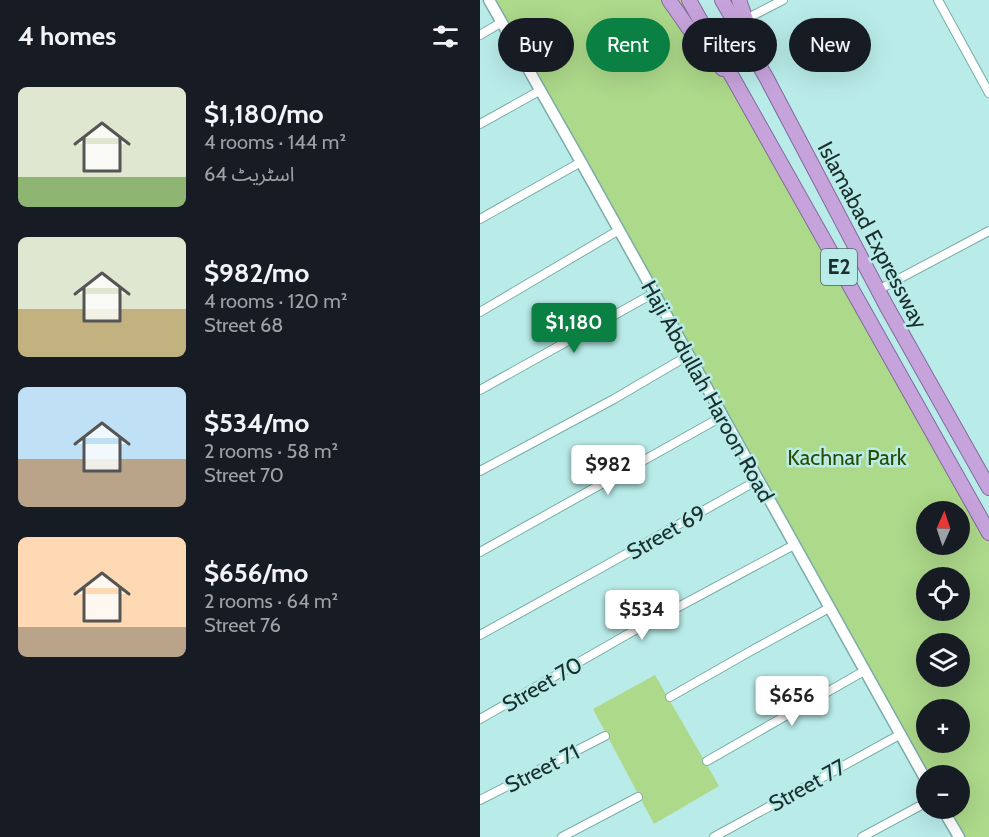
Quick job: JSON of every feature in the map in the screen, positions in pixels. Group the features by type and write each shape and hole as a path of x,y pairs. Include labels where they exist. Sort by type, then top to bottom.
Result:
{"highway":[{"path":"669,0 704,50 735,81"},
{"name":"Islamabad Expressway","path":"689,0 989,533"},
{"name":"Islamabad Expressway","path":"722,0 767,79 878,290 989,488"},
{"path":"739,0 745,18"},
{"path":"765,72 767,79"}],"street":[{"name":"Haji Abdullah Haroon Road","path":"489,0 500,18"},
{"path":"750,18 783,0"},
{"path":"938,0 989,93"},
{"path":"480,35 498,24"},
{"name":"Haji Abdullah Haroon Road","path":"531,72 917,765"},
{"path":"480,124 541,90"},
{"path":"480,219 581,162"},
{"path":"480,312 619,230"},
{"path":"878,290 989,231"},
{"path":"480,390 654,293"},
{"path":"480,471 689,356"},
{"path":"480,552 723,416"},
{"name":"Street 69","path":"480,635 758,480"},
{"name":"Street 70","path":"480,719 628,634 794,545"},
{"path":"670,698 829,608"},
{"path":"707,761 864,671"},
{"name":"Street 77","path":"714,837 900,734"},
{"name":"Street 71","path":"480,800 605,736"},
{"path":"562,837 638,797"},
{"path":"862,837 916,808"},
{"path":"948,819 958,837"}],"green space":[{"name":"Kachnar Park","path":"496,0 686,0 696,18 682,18 682,72 727,72 969,501 916,501 916,555 970,555 970,502 989,536 989,837 960,837 950,819 970,819 970,765 920,765 536,72 574,72 574,18 506,18"},
{"path":"655,675 719,786 654,824 593,709"}]}
